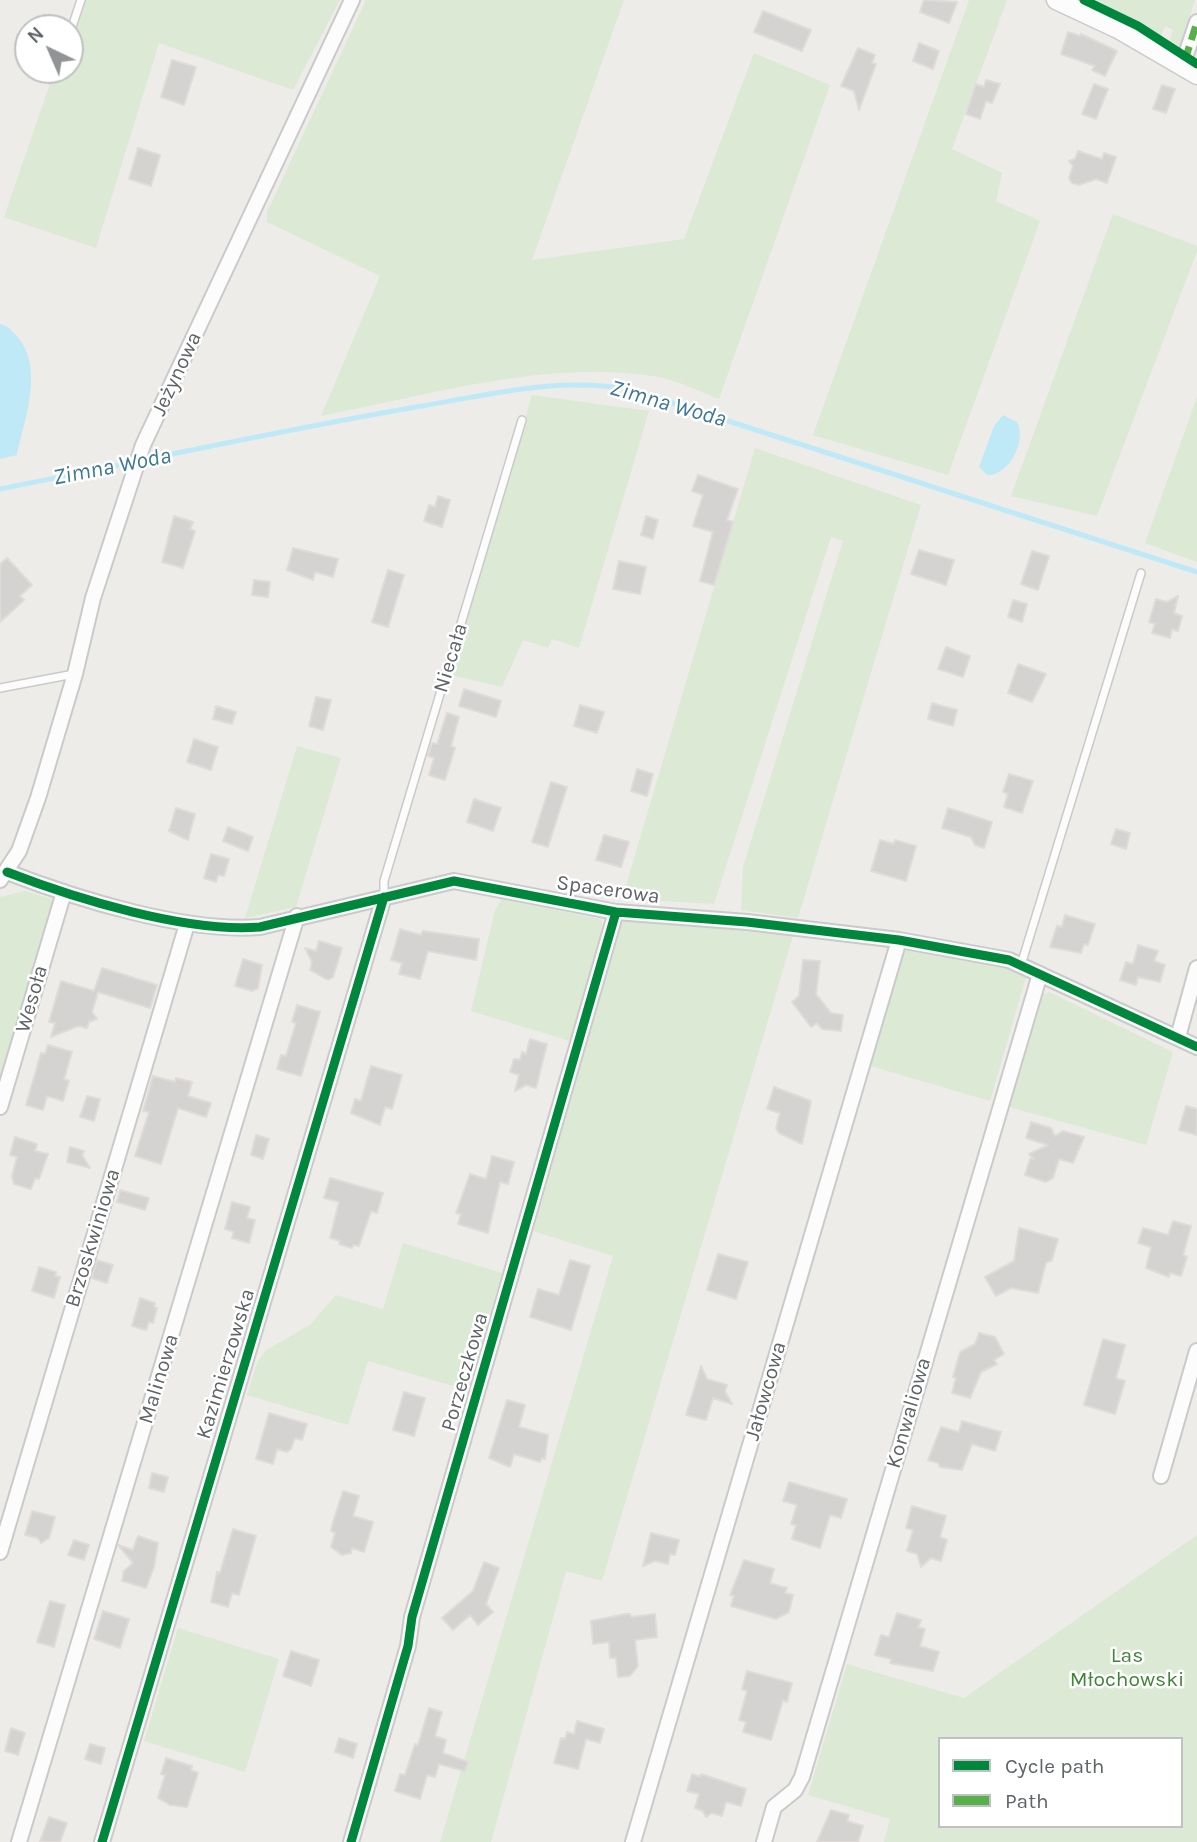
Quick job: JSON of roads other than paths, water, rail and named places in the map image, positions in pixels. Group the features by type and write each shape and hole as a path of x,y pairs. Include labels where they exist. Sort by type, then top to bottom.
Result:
{"street":[{"name":"Jeżynowa","path":"4,876 19,851 38,798 75,674 93,598 134,470 352,0"},
{"path":"1056,0 1118,29 1190,71 1197,22"},
{"name":"Spacerowa","path":"4,876 187,924 230,929 260,927 297,916 454,881 617,912 747,922 899,940 1021,965 1197,1047"},
{"name":"Wesoła","path":"0,1107 64,892"},
{"name":"Kazimierzowska","path":"102,1842 384,897"},
{"name":"Porzeczkowa","path":"351,1842 408,1646 412,1616 617,912"},
{"name":"Malinowa","path":"19,1842 297,916"},
{"name":"Brzoskwiniowa","path":"0,1552 187,924"},
{"name":"Jałowcowa","path":"633,1842 899,940"},
{"path":"1178,1037 1197,968"},
{"name":"Konwaliowa","path":"764,1842 774,1807 795,1790 802,1777 1040,974"},
{"path":"1161,1476 1197,1352"}],"lane":[{"name":"Niecała","path":"384,897 384,881 522,420"},
{"path":"1021,965 1141,573"},
{"path":"0,688 75,674"}],"water":[{"path":"0,324 9,328 24,346 29,360 31,391 17,455 0,459"},
{"path":"1003,415 1017,422 1020,438 1018,447 1009,464 995,474 987,475 979,467 994,426"}],"waterway":[{"name":"Zimna Woda","path":"0,489 316,425 501,392 553,386 606,386 632,390 1197,572"}],"park label":[{"name":"Las Młochowski","path":"1127,1668"}]}
